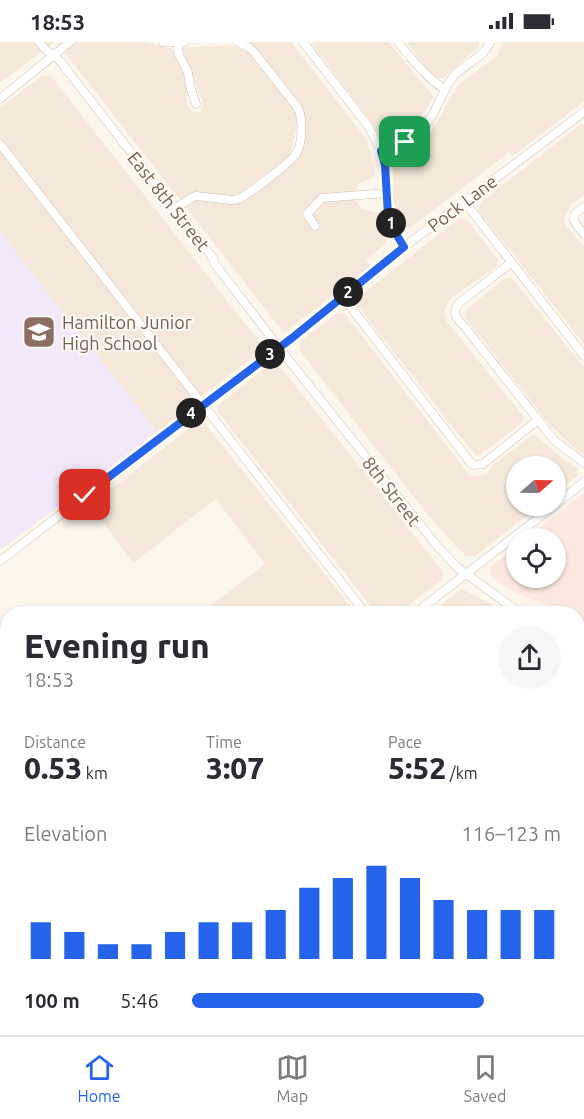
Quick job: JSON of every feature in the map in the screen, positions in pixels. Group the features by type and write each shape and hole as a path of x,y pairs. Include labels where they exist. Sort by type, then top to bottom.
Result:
{"street":[{"name":"East 8th Street","path":"39,42 55,56 121,139 279,347"},
{"path":"0,99 70,42"},
{"path":"163,42 184,42"},
{"path":"177,42 178,53 188,72 196,104"},
{"path":"175,209 195,196 239,199 288,162 300,145 302,122 298,108 253,51 238,42"},
{"path":"303,42 368,126 381,151 385,165 388,215 404,247"},
{"path":"398,42 420,70 445,90"},
{"path":"381,151 405,142 421,130 434,112 452,78 486,51 490,42"},
{"name":"Pock Lane","path":"0,561 279,347 404,247 584,112"},
{"path":"0,144 360,606"},
{"path":"315,226 307,214 322,198 386,193"},
{"path":"464,201 584,356"},
{"path":"584,207 576,211 573,219 584,234"},
{"path":"511,263 459,303 455,308 455,314 555,441 584,463"},
{"path":"343,297 474,465 482,465 538,420"},
{"name":"8th Street","path":"279,347 426,534 458,568 510,606"},
{"path":"566,496 584,482"},
{"path":"424,606 540,516"}],"shaded area":[{"path":"0,42 54,42 0,83"},
{"path":"71,42 144,42 173,49 184,73 188,106 193,112 201,112 203,103 182,48 234,45 248,52 294,109 298,122 290,155 241,193 231,196 195,192 180,200 62,49"},
{"path":"248,42 291,42 367,140 376,176 358,184 354,198 362,209 379,213 388,236 385,244 366,260 371,266 284,333 186,207 196,200 228,203 246,200 299,157 304,145 305,118 300,103"},
{"path":"311,42 389,42 434,97 413,128 396,139 384,139"},
{"path":"407,42 479,42 479,47 443,78 436,78"},
{"path":"503,42 584,42 584,101 513,156 509,152 410,228 400,226 393,198 394,156 430,133 458,85 498,55"},
{"path":"42,76 51,76 264,348 157,432 0,232 0,108"},
{"path":"581,124 584,124 584,195 570,205 564,223 584,247 584,344 478,210 481,202"},
{"path":"460,218 467,220 498,260 497,266 449,300 444,312 447,322 524,417 522,423 480,455 475,454 454,429 357,305 356,299"},
{"name":"Hamilton Junior High School","path":"0,232 157,432 0,550"},
{"path":"512,278 584,367 584,454 552,428 465,317 467,309 504,279"},
{"path":"337,313 345,314 470,476 486,475 494,464 534,434 560,456 506,456 506,516 526,516 511,528 506,528 506,532 475,556 466,556 431,519 300,351 300,342"},
{"path":"278,364 444,573 442,580 407,606 370,606 217,411 219,404 270,365"},
{"path":"201,419 350,606 210,606 265,564 216,499 133,563 91,505"},
{"path":"566,461 578,468 577,476 566,484"},
{"path":"584,493 584,606 549,606 508,588 566,588 566,528 540,528 555,516 566,516 566,507"},
{"path":"506,555 506,587 490,575 490,567"},
{"path":"462,589 495,606 439,606"}],"place":[{"name":"Hamilton Junior High School","path":"39,332"}],"route":[{"path":"85,495 292,338 404,247 388,215 385,165 381,151 405,142"}]}
